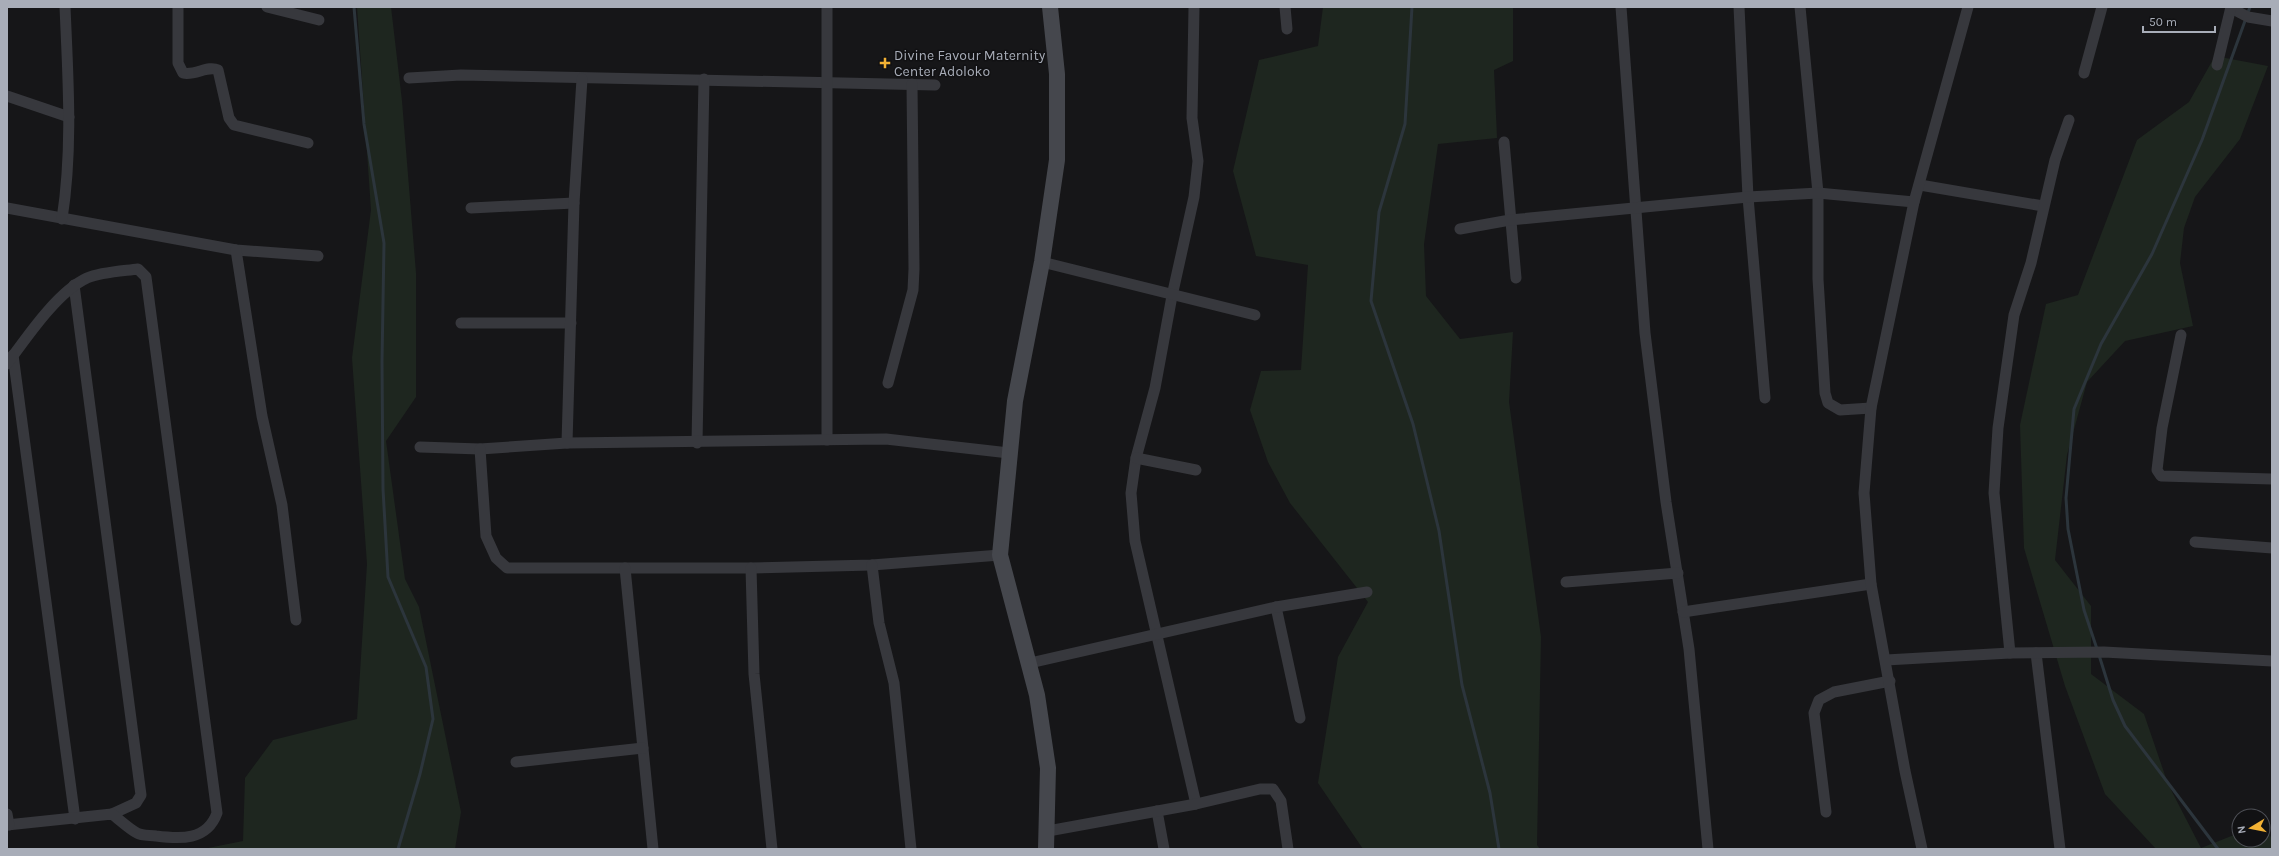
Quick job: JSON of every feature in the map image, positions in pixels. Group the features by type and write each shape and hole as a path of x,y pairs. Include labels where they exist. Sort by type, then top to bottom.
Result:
{"street":[{"path":"62,219 66,192 69,117 65,7"},
{"path":"178,7 178,62 183,73 193,74 208,70 218,70 229,118 234,125 308,143"},
{"path":"267,7 319,20"},
{"path":"827,440 828,7"},
{"path":"1046,849 1048,831 1048,768 1037,695 1030,663 1000,555 1015,401 1042,262 1057,160 1056,74 1050,7"},
{"path":"1194,7 1192,118 1198,161 1194,197 1172,296 1154,388 1136,458 1131,493 1135,541 1196,804"},
{"path":"1285,7 1287,29"},
{"path":"1621,7 1646,340 1666,502 1684,612 1708,849"},
{"path":"1739,7 1748,197 1765,398"},
{"path":"1800,7 1818,193 1818,279 1825,394 1828,403 1840,410 1871,408"},
{"path":"1922,849 1905,771 1890,681 1871,584 1864,493 1871,408 1914,202 1920,185 1968,7"},
{"path":"2084,73 2102,7"},
{"path":"2217,65 2233,9 2248,17 2272,22"},
{"path":"409,78 461,75 582,79 704,79 827,85 935,85"},
{"path":"568,444 574,203 582,79"},
{"path":"697,443 704,79"},
{"path":"888,383 913,283 912,84"},
{"path":"7,96 69,117"},
{"path":"2010,653 1995,514 1995,463 2011,331 2040,230 2043,206 2055,160 2069,120"},
{"path":"1504,142 1516,278"},
{"path":"1920,185 2043,206"},
{"path":"1460,229 1510,220 1637,209 1748,197 1818,193 1914,202"},
{"path":"471,208 574,203"},
{"path":"7,208 236,250 318,256"},
{"path":"236,250 262,416 282,505 296,620"},
{"path":"1042,262 1172,296 1255,315"},
{"path":"75,819 10,360 60,297 74,285 88,277 138,269 146,277 217,814 213,824 198,834 176,838 139,834 112,814"},
{"path":"8,821 75,819 112,814 136,803 141,795 74,285"},
{"path":"461,323 570,323"},
{"path":"2181,335 2162,428 2157,470 2159,474 2161,476 2272,476"},
{"path":"420,447 480,449 568,444 886,439 1009,453"},
{"path":"480,449 486,536 492,551 507,568 751,568 872,565 1000,555"},
{"path":"1136,458 1196,470"},
{"path":"2195,542 2272,548"},
{"path":"872,565 879,623 894,683 911,849"},
{"path":"625,568 653,849"},
{"path":"751,568 754,674 772,849"},
{"path":"1566,582 1678,573"},
{"path":"1684,612 1871,584"},
{"path":"1030,663 1156,633 1276,607 1367,592"},
{"path":"1276,607 1300,718"},
{"path":"1886,660 2010,653 2104,652 2272,661"},
{"path":"2036,653 2060,849"},
{"path":"1826,812 1814,713 1819,700 1834,692 1890,681"},
{"path":"516,762 643,748"},
{"path":"1048,831 1196,804 1260,789 1273,789 1281,801 1288,849"},
{"path":"1157,811 1164,849"}],"shaded area":[{"path":"357,7 391,7 402,101 416,273 416,397 386,441 405,579 419,607 461,812 455,849 203,849 243,841 245,778 273,740 357,719 367,564 352,358 371,210"},
{"path":"1323,7 1513,7 1513,61 1494,70 1497,138 1438,144 1424,244 1426,296 1460,339 1513,332 1509,402 1541,637 1537,845 1540,849 1363,849 1318,783 1338,657 1368,602 1290,503 1268,462 1250,410 1261,371 1301,370 1308,265 1256,256 1233,171 1259,60 1318,46"},
{"path":"2215,56 2268,66 2240,139 2195,197 2184,228 2180,263 2193,326 2125,341 2087,382 2067,455 2055,560 2091,606 2091,674 2144,714 2168,784 2201,848 2231,836 2231,848 2271,848 2271,838 2272,849 2156,849 2105,794 2065,686 2024,548 2020,425 2046,304 2078,295 2137,140 2189,102"}],"waterway":[{"path":"354,7 364,124 384,243 382,362 383,489 388,577 426,667 433,719 420,774 398,849"},
{"path":"1412,7 1405,124 1379,212 1371,301 1413,424 1439,531 1462,685 1490,793 1499,849"},
{"path":"2097,649 2084,610 2068,529 2066,498 2074,409 2101,344 2152,254 2202,140 2250,7"},
{"path":"2099,655 2113,700 2125,726 2218,849"}],"place":[{"name":"Divine Favour Maternity Center Adoloko","path":"885,63"}]}
